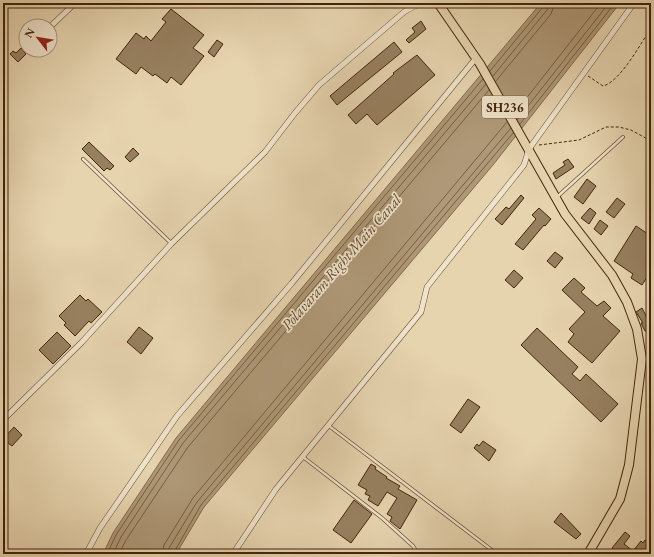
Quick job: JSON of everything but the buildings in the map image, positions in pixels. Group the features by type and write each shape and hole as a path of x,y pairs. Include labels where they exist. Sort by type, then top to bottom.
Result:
{"main road":[{"name":"SH236","path":"438,3 478,61 531,147 555,198 574,228 612,275 627,302 637,330 642,359 629,464 620,499 588,554"}],"street":[{"path":"58,19 75,3"},
{"path":"3,420 82,342 171,244 265,152 302,103 319,85 404,12 420,3"},
{"path":"233,554 276,489 421,312 427,287 524,165 531,147 634,3"},
{"path":"86,554 100,528 177,416 292,283 478,61"}],"lane":[{"path":"555,198 623,137"},
{"path":"83,159 171,244"},
{"path":"328,425 497,554"},
{"path":"302,456 382,518 413,546 418,554"}],"path":[{"path":"584,73 603,86 610,84 622,70 651,28"},
{"path":"531,147 579,140 606,127 619,127 631,130 651,141"}],"water":[{"name":"Polavaram Right Main Canal","path":"541,3 620,3 493,165 204,507 176,554 103,554 113,533 176,438"}]}
